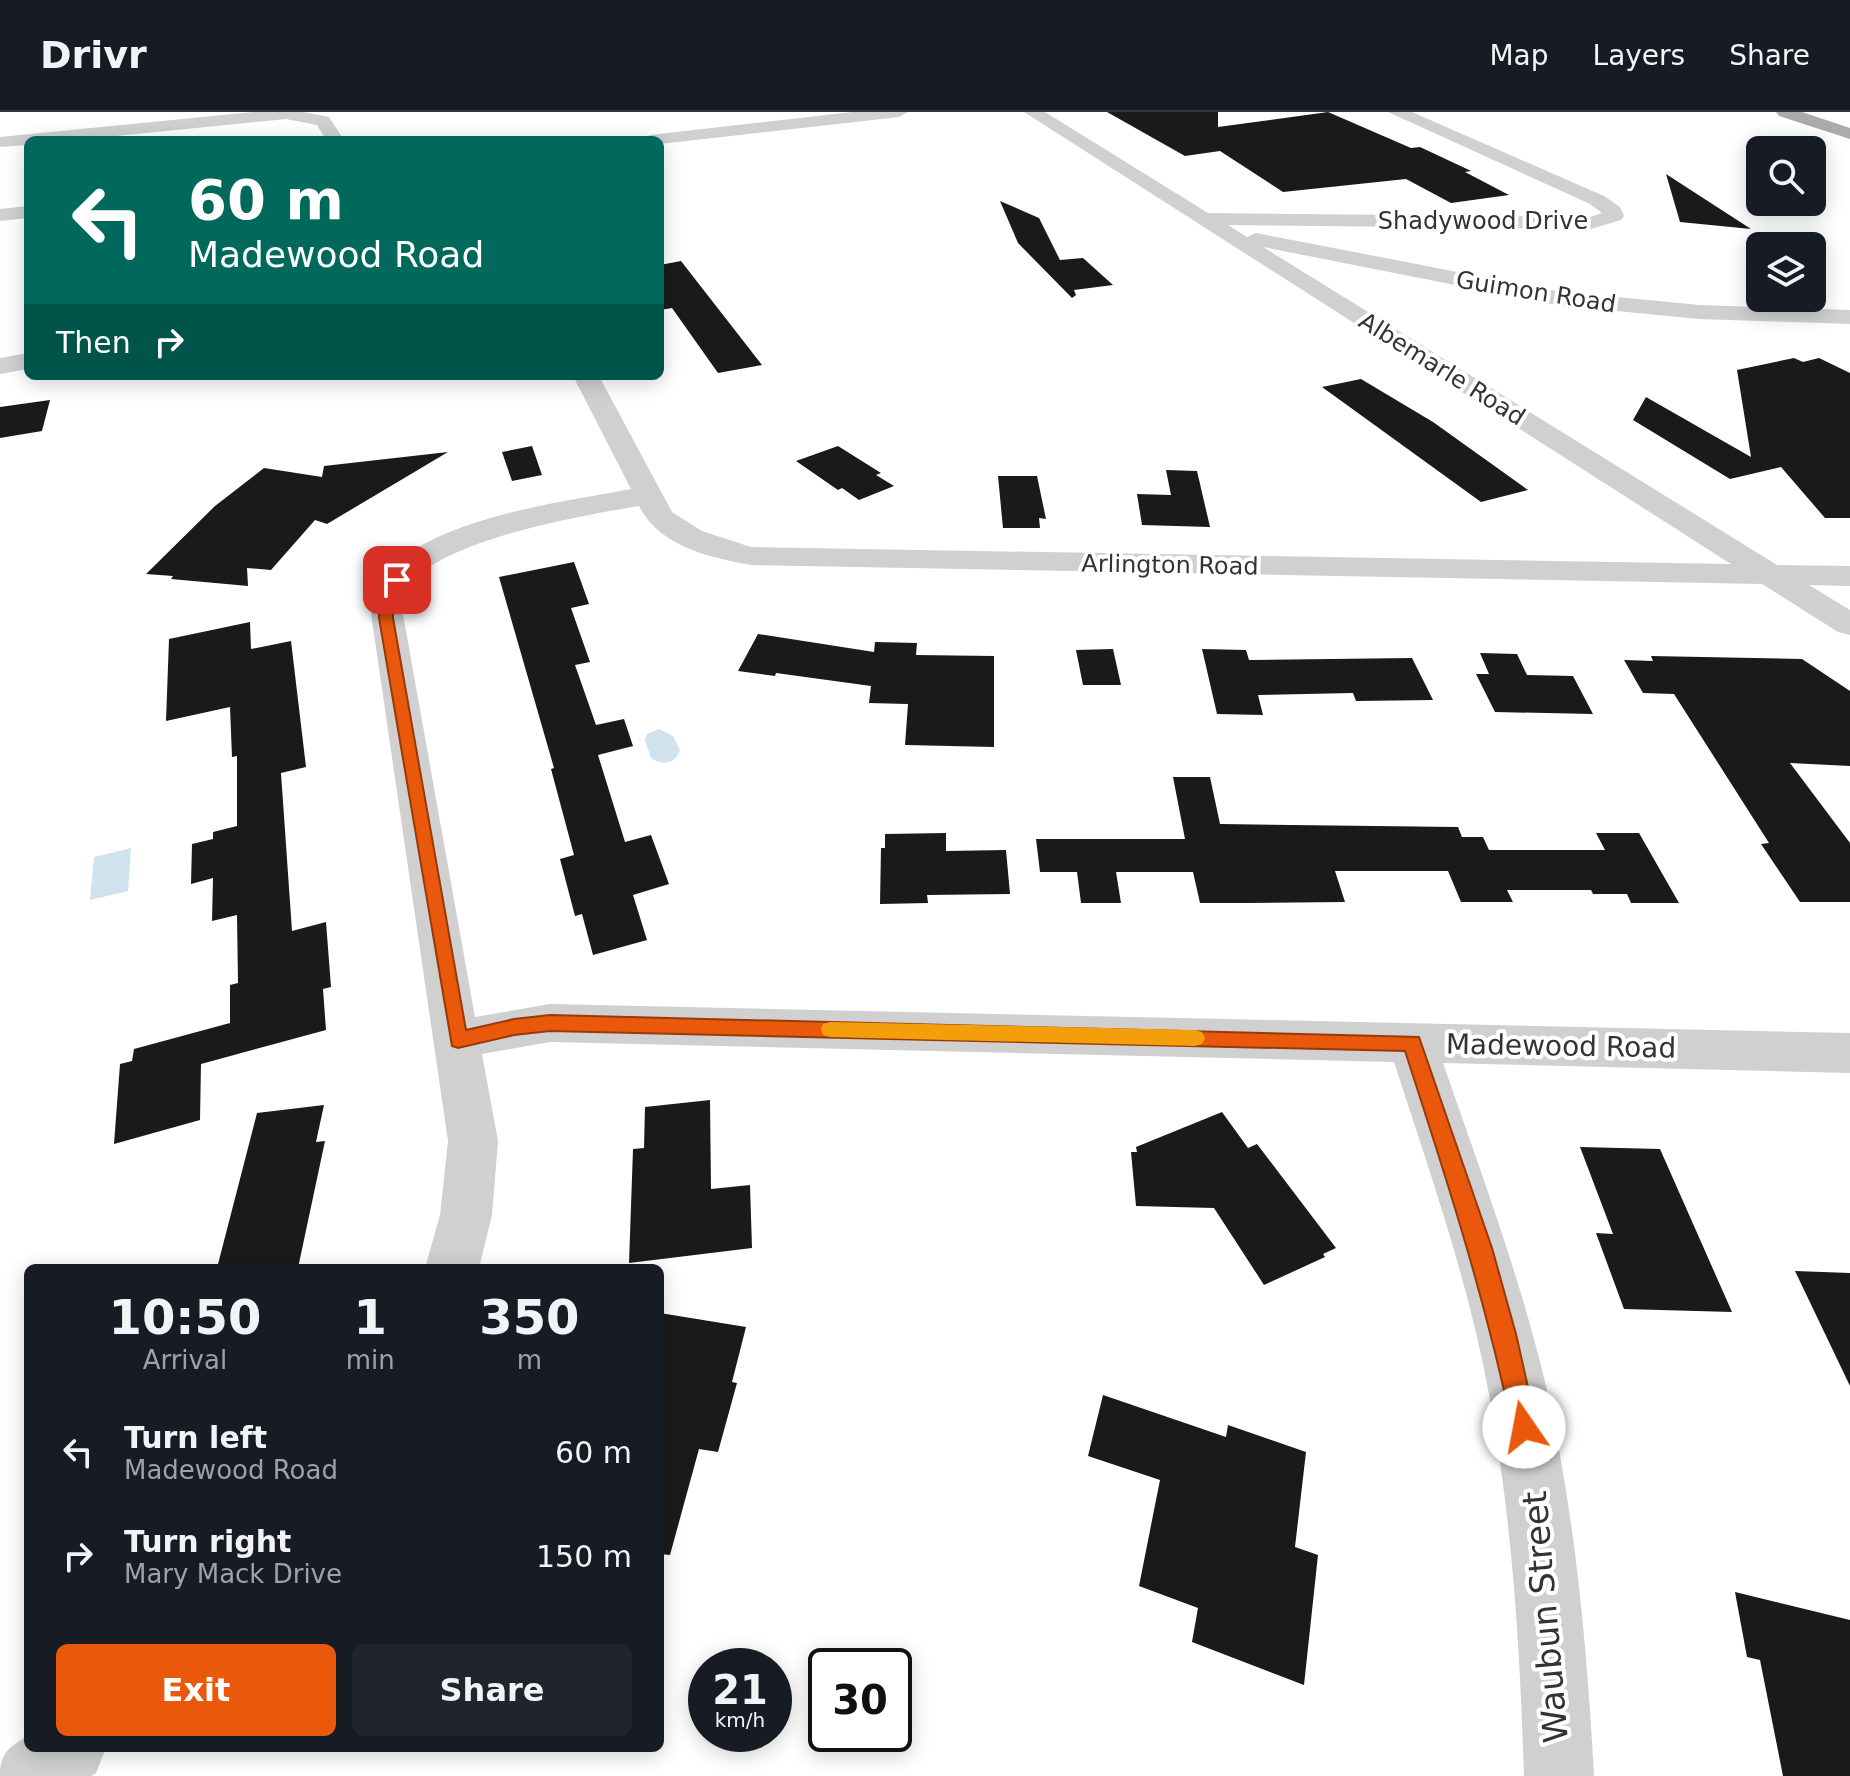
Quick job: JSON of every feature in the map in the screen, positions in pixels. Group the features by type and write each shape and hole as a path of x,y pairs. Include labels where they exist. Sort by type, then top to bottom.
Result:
{"main road":[{"path":"1785,112 1846,130"}],"street":[{"path":"692,112 710,133"},
{"path":"664,138 899,112"},
{"name":"Albemarle Road","path":"1033,112 1850,625"},
{"name":"Shadywood Drive","path":"1204,219 1591,223 1614,216 1613,211 1597,200 1397,112"},
{"path":"61,136 286,114 323,121 332,136"},
{"path":"0,142 24,140"},
{"path":"0,215 24,212"},
{"name":"Guimon Road","path":"1227,234 1556,298 1744,315 1850,317"},
{"path":"0,366 24,362"},
{"name":"Arlington Road","path":"588,380 660,517 688,537 724,552 766,557 1850,576"},
{"path":"453,1264 466,1215 473,1141 386,618 386,594 411,565 454,541 502,526 648,495"},
{"name":"Madewood Road","path":"458,1040 514,1027 550,1023 1850,1053"},
{"name":"Waubun Street","path":"1412,1043 1480,1248 1504,1334 1524,1427 1541,1526 1556,1664 1559,1776"},
{"path":"29,1776 65,1752"}],"water":[{"path":"659,729 673,736 680,750 668,762 651,758 645,740 647,734"},
{"path":"131,848 128,891 90,900 94,857"}],"building":[{"path":"1107,112 1218,112 1218,127 1328,112 1411,148 1420,147 1471,171 1465,172 1509,195 1451,203 1406,179 1283,192 1220,151 1185,156"},
{"path":"1666,174 1751,229 1680,222"},
{"path":"1000,201 1039,218 1060,260 1083,258 1113,285 1074,290 1076,295 1072,298 1018,243"},
{"path":"681,261 762,365 718,373 672,308 664,309 664,264"},
{"path":"1794,358 1803,362 1819,358 1850,373 1850,518 1825,518 1781,467 1730,479 1633,420 1646,397 1751,457 1737,370"},
{"path":"1361,379 1433,422 1528,490 1481,502 1322,387"},
{"path":"50,400 42,431 0,438 0,407"},
{"path":"532,446 542,475 512,481 502,452"},
{"path":"838,446 881,473 876,475 894,486 859,500 842,488 838,490 796,461"},
{"path":"448,452 327,524 315,520 271,570 247,568 248,586 146,574 215,506 264,468 322,477 324,466"},
{"path":"1166,470 1197,471 1210,527 1142,525 1137,494 1171,495"},
{"path":"998,476 1037,476 1046,519 1039,518 1040,528 1003,528"},
{"path":"574,562 589,604 571,608 590,662 575,665 596,725 624,719 633,746 598,755 625,842 651,835 669,884 633,895 647,940 593,955 582,914 575,916 560,859 574,855 551,769 554,768 499,577"},
{"path":"250,622 251,649 291,641 306,767 281,773 292,931 326,922 331,987 323,989 326,1030 201,1064 200,1120 114,1144 120,1064 132,1061 134,1049 230,1023 230,985 238,983 237,915 212,921 213,878 191,884 192,844 213,839 213,832 237,826 237,756 232,757 230,707 166,721 169,639"},
{"path":"758,634 874,652 875,642 917,643 916,655 994,656 994,747 905,745 908,704 869,703 871,686 738,671"},
{"path":"1113,649 1121,685 1083,685 1076,650"},
{"path":"1202,649 1246,650 1249,660 1412,658 1433,700 1356,701 1353,693 1258,695 1263,715 1217,714"},
{"path":"1480,653 1517,654 1527,675 1573,676 1593,714 1495,712 1476,674 1489,674"},
{"path":"1651,656 1802,659 1850,691 1850,766 1790,763 1850,843 1850,902 1800,902 1761,844 1769,843 1674,694 1643,693 1624,660 1653,661"},
{"path":"1173,777 1210,777 1220,824 1458,827 1462,837 1483,837 1489,850 1605,850 1596,833 1639,833 1679,903 1631,903 1627,894 1593,894 1591,890 1507,890 1513,902 1461,902 1448,871 1335,871 1345,902 1200,903 1193,872 1116,872 1121,903 1081,903 1077,872 1040,872 1036,839 1185,839"},
{"path":"946,833 946,851 1006,850 1010,894 927,895 928,903 880,904 881,848 885,848 885,834"},
{"path":"710,1100 711,1189 750,1185 752,1248 629,1263 633,1149 644,1148 645,1107"},
{"path":"324,1105 316,1142 325,1141 299,1264 218,1264 257,1113"},
{"path":"1222,1112 1248,1148 1257,1144 1336,1248 1323,1254 1325,1257 1264,1285 1214,1208 1136,1206 1131,1152 1137,1152 1136,1147"},
{"path":"1580,1147 1660,1149 1732,1312 1624,1309 1596,1233 1613,1234"},
{"path":"1795,1271 1850,1273 1850,1386"},
{"path":"664,1314 746,1327 732,1382 737,1383 718,1452 699,1449 670,1555 664,1554"},
{"path":"1103,1395 1226,1437 1228,1425 1306,1452 1295,1547 1318,1555 1304,1685 1192,1642 1198,1608 1139,1586 1160,1480 1088,1456"},
{"path":"1735,1592 1850,1620 1850,1776 1783,1776 1760,1660 1747,1657"}],"slow traffic":[{"path":"830,1029 1195,1038"}],"route":[{"path":"397,580 386,594 386,618 458,1040 514,1027 550,1023 1412,1043 1480,1248 1504,1334 1524,1427"}]}
